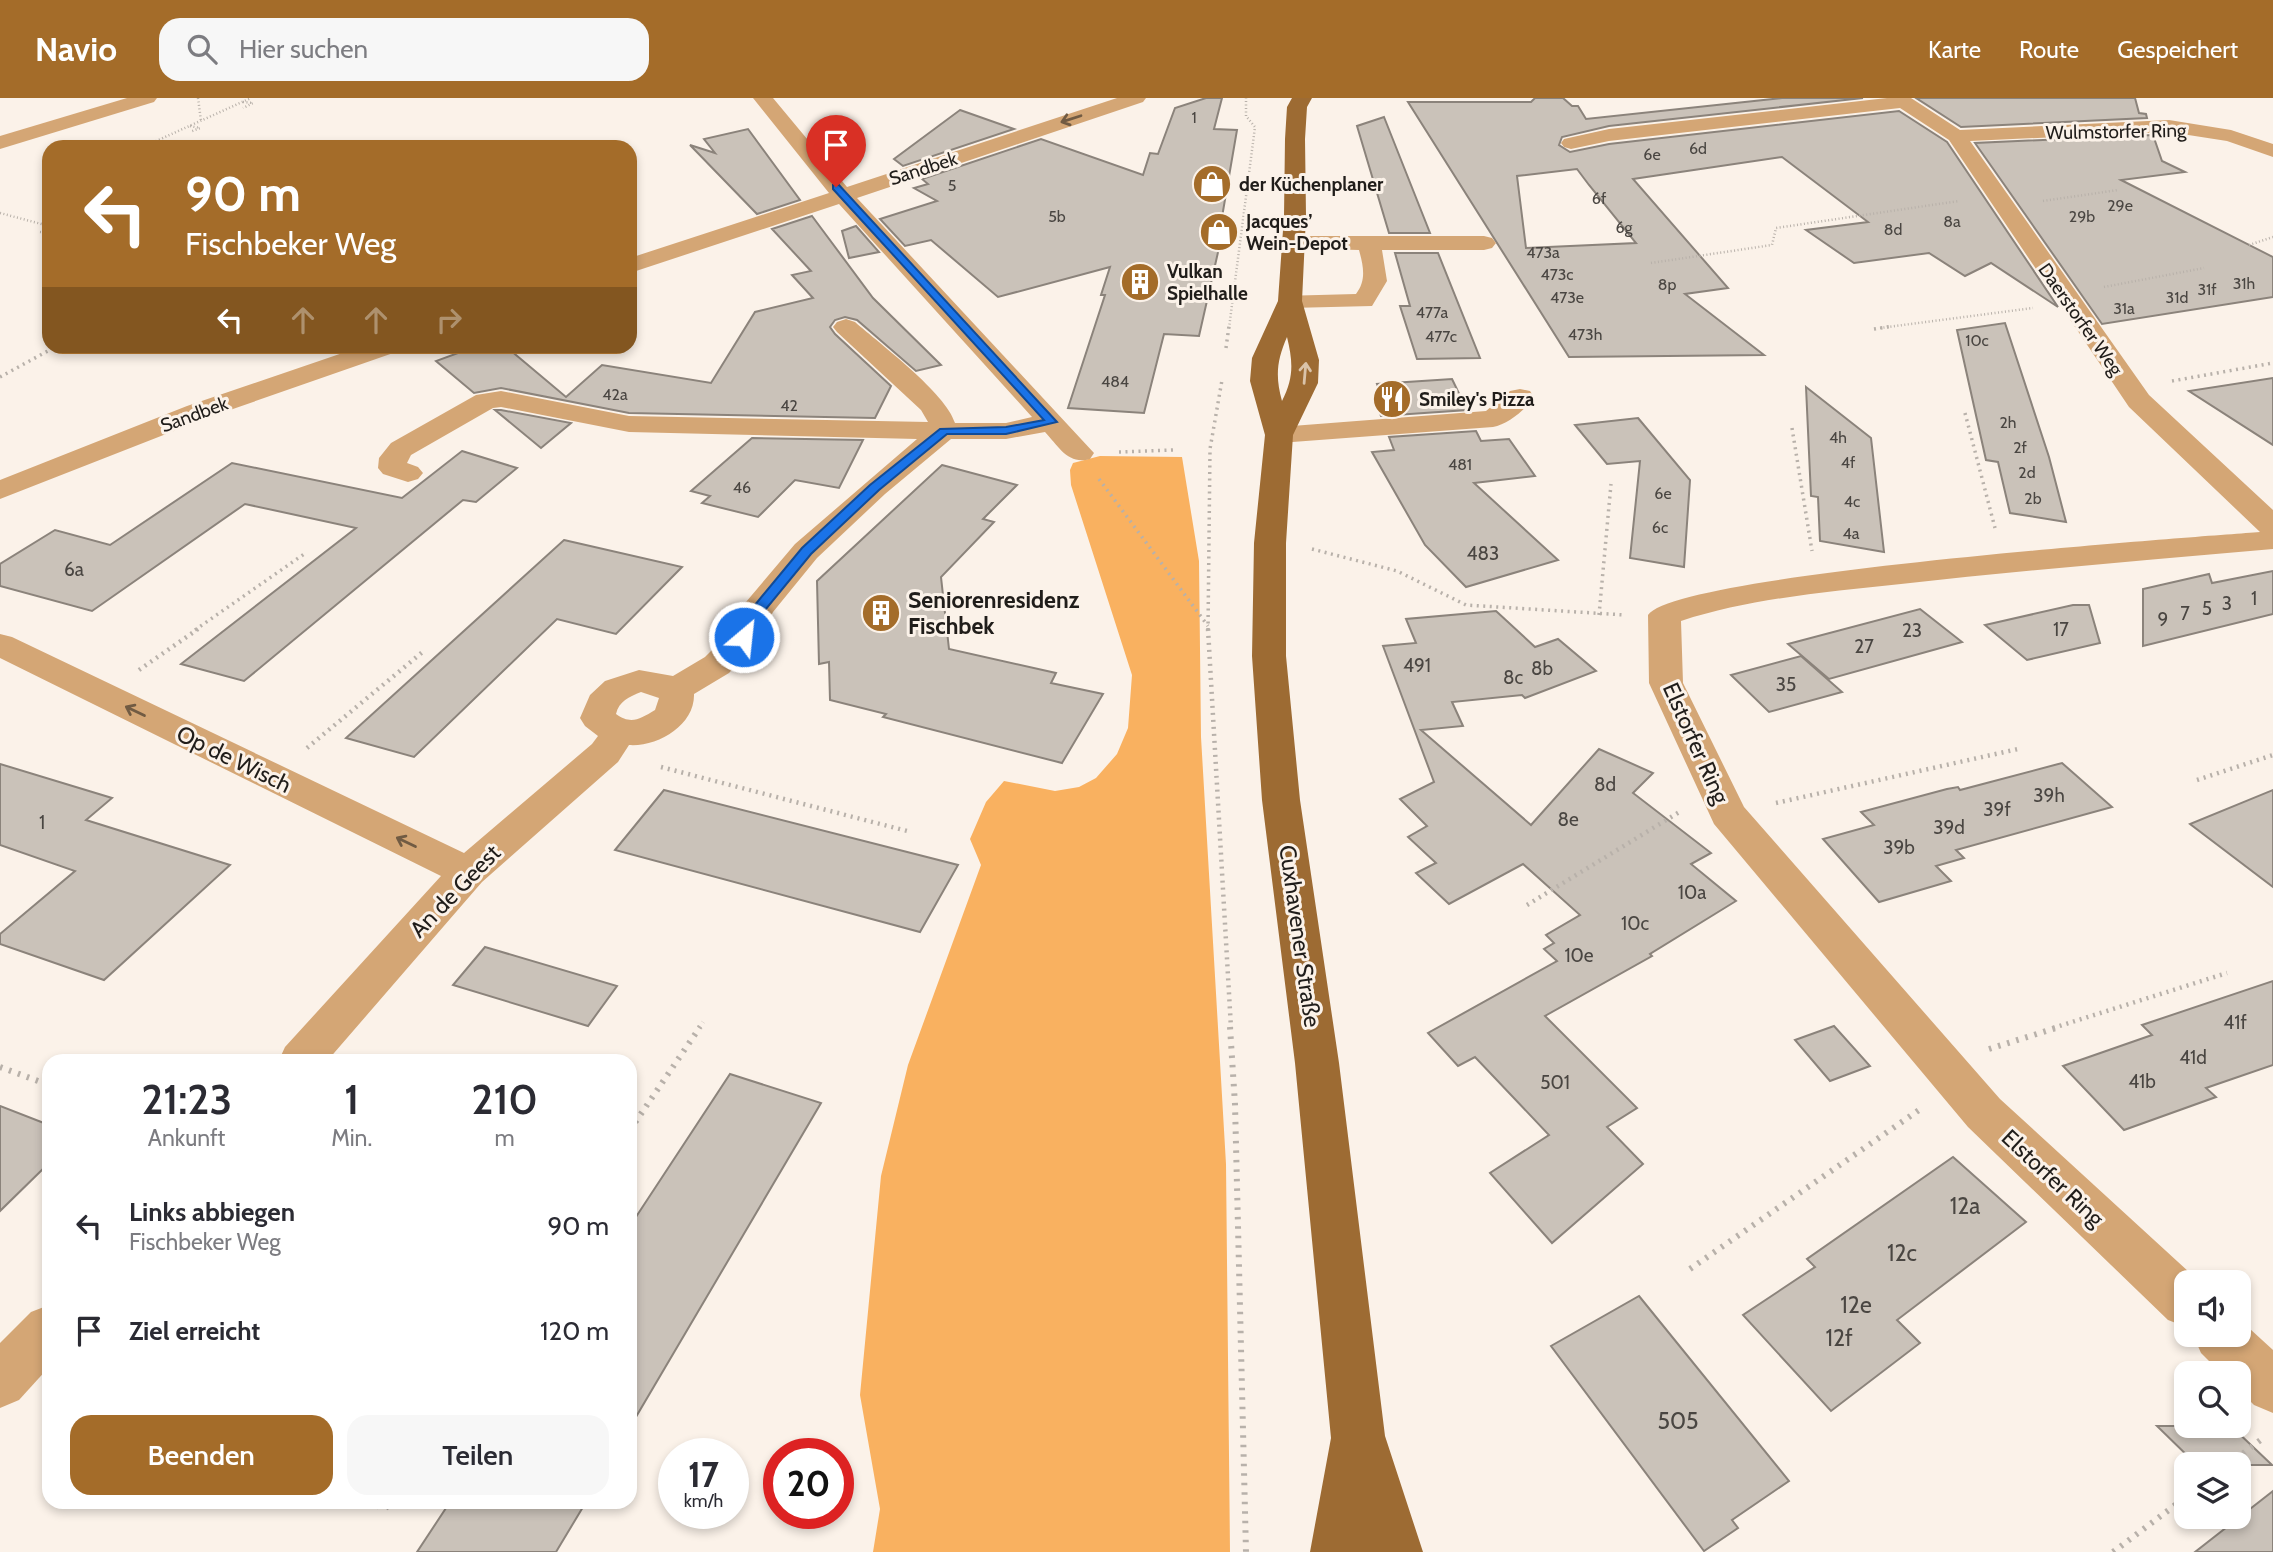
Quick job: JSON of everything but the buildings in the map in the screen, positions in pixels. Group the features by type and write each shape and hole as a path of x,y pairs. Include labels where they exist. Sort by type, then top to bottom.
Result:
{"main road":[{"name":"Cuxhavener Straße","path":"1279,435 1305,383 1306,360 1290,301 1297,101"},
{"name":"Cuxhavener Straße","path":"1290,301 1265,358 1263,381 1279,435 1270,543 1269,656 1281,800 1317,1063 1358,1436 1394,1552"},
{"name":"Cuxhavener Straße","path":"1339,1552 1358,1436"}],"street":[{"path":"0,143 147,98"},
{"path":"764,98 842,194 1080,453"},
{"name":"Sandbek","path":"637,264 1136,98"},
{"name":"Daerstorfer Weg","path":"1571,143 1609,135 1900,100 1956,136 2130,389 2154,417 2273,527"},
{"name":"Wulmstorfer Ring","path":"1956,136 2169,127 2231,136 2273,151"},
{"path":"34,133 46,140"},
{"path":"1294,243 1484,243"},
{"path":"1290,301 1363,301 1372,293 1378,275 1368,243"},
{"path":"846,327 931,404 939,414 944,431"},
{"name":"Sandbek","path":"0,491 197,412 367,354"},
{"path":"1279,435 1493,419 1520,397"},
{"path":"408,473 393,468 393,458 401,449 486,401 501,399 629,424 1006,431 1052,422"},
{"path":"674,690 717,665 744,637 758,609 806,551 875,488 944,431"},
{"path":"1664,615 1693,605 1840,582 2011,562 2273,540"},
{"name":"Elstorfer Ring","path":"1664,615 1666,682 1722,802 1984,1113 2174,1292"},
{"name":"Op de Wisch","path":"0,645 468,872"},
{"path":"639,681 657,681 678,695 678,706 670,718 646,730 619,732 605,727 598,718 598,706 607,695 622,686 639,681"},
{"name":"An de Geest","path":"306,1054 468,872 605,753 619,732"},
{"path":"0,1381 42,1337"},
{"path":"2232,1347 2273,1386"}],"path":[{"path":"198,98 201,121"},
{"path":"158,140 251,98"},
{"path":"1226,352 1255,127 1246,116 1246,98"},
{"path":"243,102 253,103 243,108"},
{"path":"189,126 200,128 190,132"},
{"path":"1651,262 1772,244 1776,228 2118,190"},
{"path":"0,216 42,224"},
{"path":"2249,244 2273,237"},
{"path":"1874,329 2045,306 2204,268"},
{"path":"0,377 42,354"},
{"path":"2130,389 2273,363"},
{"path":"1222,377 1210,449 1208,626 1235,1104 1246,1552"},
{"path":"1965,413 1997,533 2011,562"},
{"path":"1791,428 1809,548 1840,582"},
{"path":"1080,453 1174,450"},
{"path":"1080,453 1208,626"},
{"path":"1599,615 1611,484"},
{"path":"1270,543 1330,552 1397,571 1466,605 1599,615 1664,615"},
{"path":"103,695 307,552"},
{"path":"273,778 425,650"},
{"path":"1527,905 1722,802 2018,748"},
{"path":"2197,780 2273,755"},
{"path":"673,770 911,832"},
{"path":"1690,1269 1950,1074 2227,973"},
{"path":"637,1120 703,1022"},
{"path":"0,1067 42,1082"},
{"path":"2245,1452 2273,1430"},
{"path":"2113,1552 2174,1506"}],"shaded area":[{"path":"1100,456 1182,457 1199,561 1201,737 1226,1164 1230,1552 873,1552 880,1509 860,1395 881,1176 908,1065 981,865 970,839 986,802 1004,781 1055,791 1079,787 1096,778 1117,754 1128,728 1132,675 1071,485 1070,470 1073,463"}],"place":[{"name":"der Küchenplaner","path":"1212,184"},
{"name":"Jacques’ Wein-Depot","path":"1219,232"},
{"name":"Vulkan Spielhalle","path":"1140,282"},
{"name":"Smiley's Pizza","path":"1392,399"},
{"name":"Seniorenresidenz Fischbek","path":"881,613"}],"route":[{"path":"744,637 758,609 806,551 875,488 944,431 1006,431 1052,422 836,187"}]}
